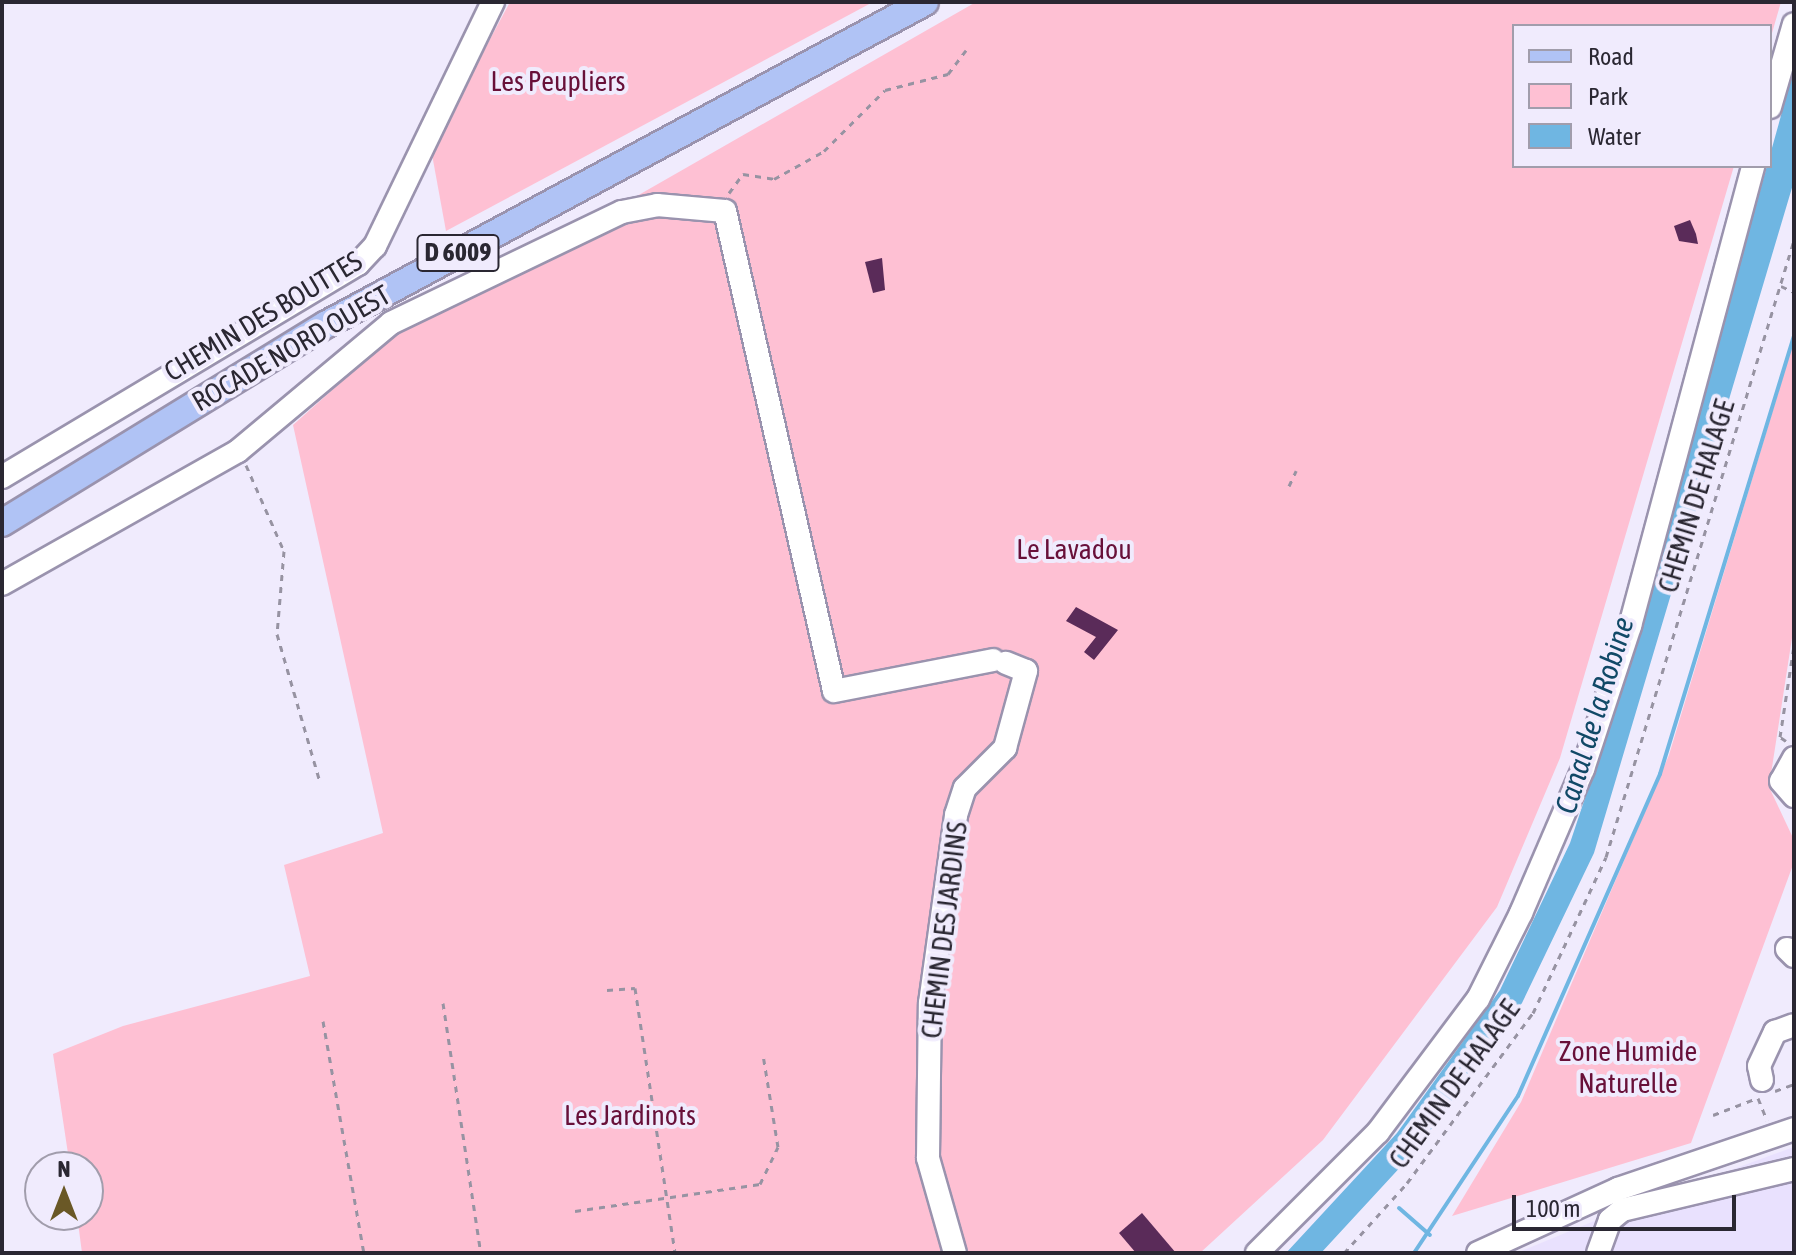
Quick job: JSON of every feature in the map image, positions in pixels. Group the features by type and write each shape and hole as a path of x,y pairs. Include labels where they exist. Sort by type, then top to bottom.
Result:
{"main road":[{"name":"ROCADE NORD OUEST","path":"2,523 327,324 925,2"}],"street":[{"name":"CHEMIN DES BOUTTES","path":"2,477 358,264 375,246 493,2"},
{"path":"1772,100 1794,24"},
{"path":"1257,1253 1378,1132 1478,999 1521,913 1583,769 1630,626 1752,168"},
{"path":"2,584 238,451 391,323 622,212 657,205 725,211"},
{"name":"CHEMIN DES JARDINS","path":"725,211 834,691 1009,665 1005,748 965,788 941,906 930,1003 928,1158 955,1253"},
{"path":"1794,758 1781,781 1794,796"},
{"path":"1760,1089 1759,1066 1775,1032 1794,1025"},
{"path":"1478,1253 1618,1189 1783,1133"},
{"path":"1598,1253 1606,1227 1622,1210 1794,1169"}],"path":[{"path":"725,211 732,181 743,174 774,179 799,166 885,90 948,74 966,50"},
{"name":"CHEMIN DE HALAGE","path":"1344,1253 1407,1183 1533,1013 1595,882 1633,779 1794,240"},
{"path":"1781,286 1794,292"},
{"path":"238,451 284,551 277,634 288,693 319,779"},
{"path":"1289,486 1296,471"},
{"path":"1794,646 1780,737 1794,745"},
{"path":"607,990 635,988 675,1253"},
{"path":"443,1003 481,1253"},
{"path":"323,1021 364,1253"},
{"path":"575,1211 760,1184 778,1147 763,1054"},
{"path":"1713,1115 1760,1089 1794,1084"},
{"path":"1760,1089 1783,1133"}],"shaded area":[{"path":"1794,1147 1794,1253 1517,1253 1616,1212"}],"green space":[{"name":"Les Peupliers","path":"510,2 873,2 446,231 431,149"},
{"name":"Le Lavadou","path":"976,2 1781,2 1772,33 1772,24 1512,24 1512,168 1733,168 1560,758 1497,907 1323,1140 1200,1253 82,1253 79,1231 104,1231 104,1151 68,1151 53,1054 123,1026 310,976 284,865 383,833 293,425 394,335"},
{"name":"Zone Humide Naturelle","path":"1794,340 1794,625 1769,787 1794,840 1794,862 1691,1143 1452,1216 1521,1102 1669,755"}],"water":[{"path":"1794,69 1794,181 1594,853 1522,1003 1417,1149 1321,1253 1286,1253 1397,1133 1500,990 1570,843 1619,696 1766,168 1772,168 1772,148"}],"building":[{"path":"1690,220 1698,244 1679,241 1674,226"},
{"path":"882,258 885,290 873,293 865,262"},
{"path":"1076,607 1118,630 1094,660 1084,652 1096,637 1066,621"},
{"path":"1142,1213 1176,1253 1136,1253 1119,1233"}],"waterway":[{"path":"1414,1253 1518,1096 1660,774 1794,337"},
{"path":"1399,1208 1430,1235"}],"water label":[{"name":"Canal de la Robine","path":"1594,715"}],"park label":[{"name":"Les Jardinots","path":"630,1115"}]}
